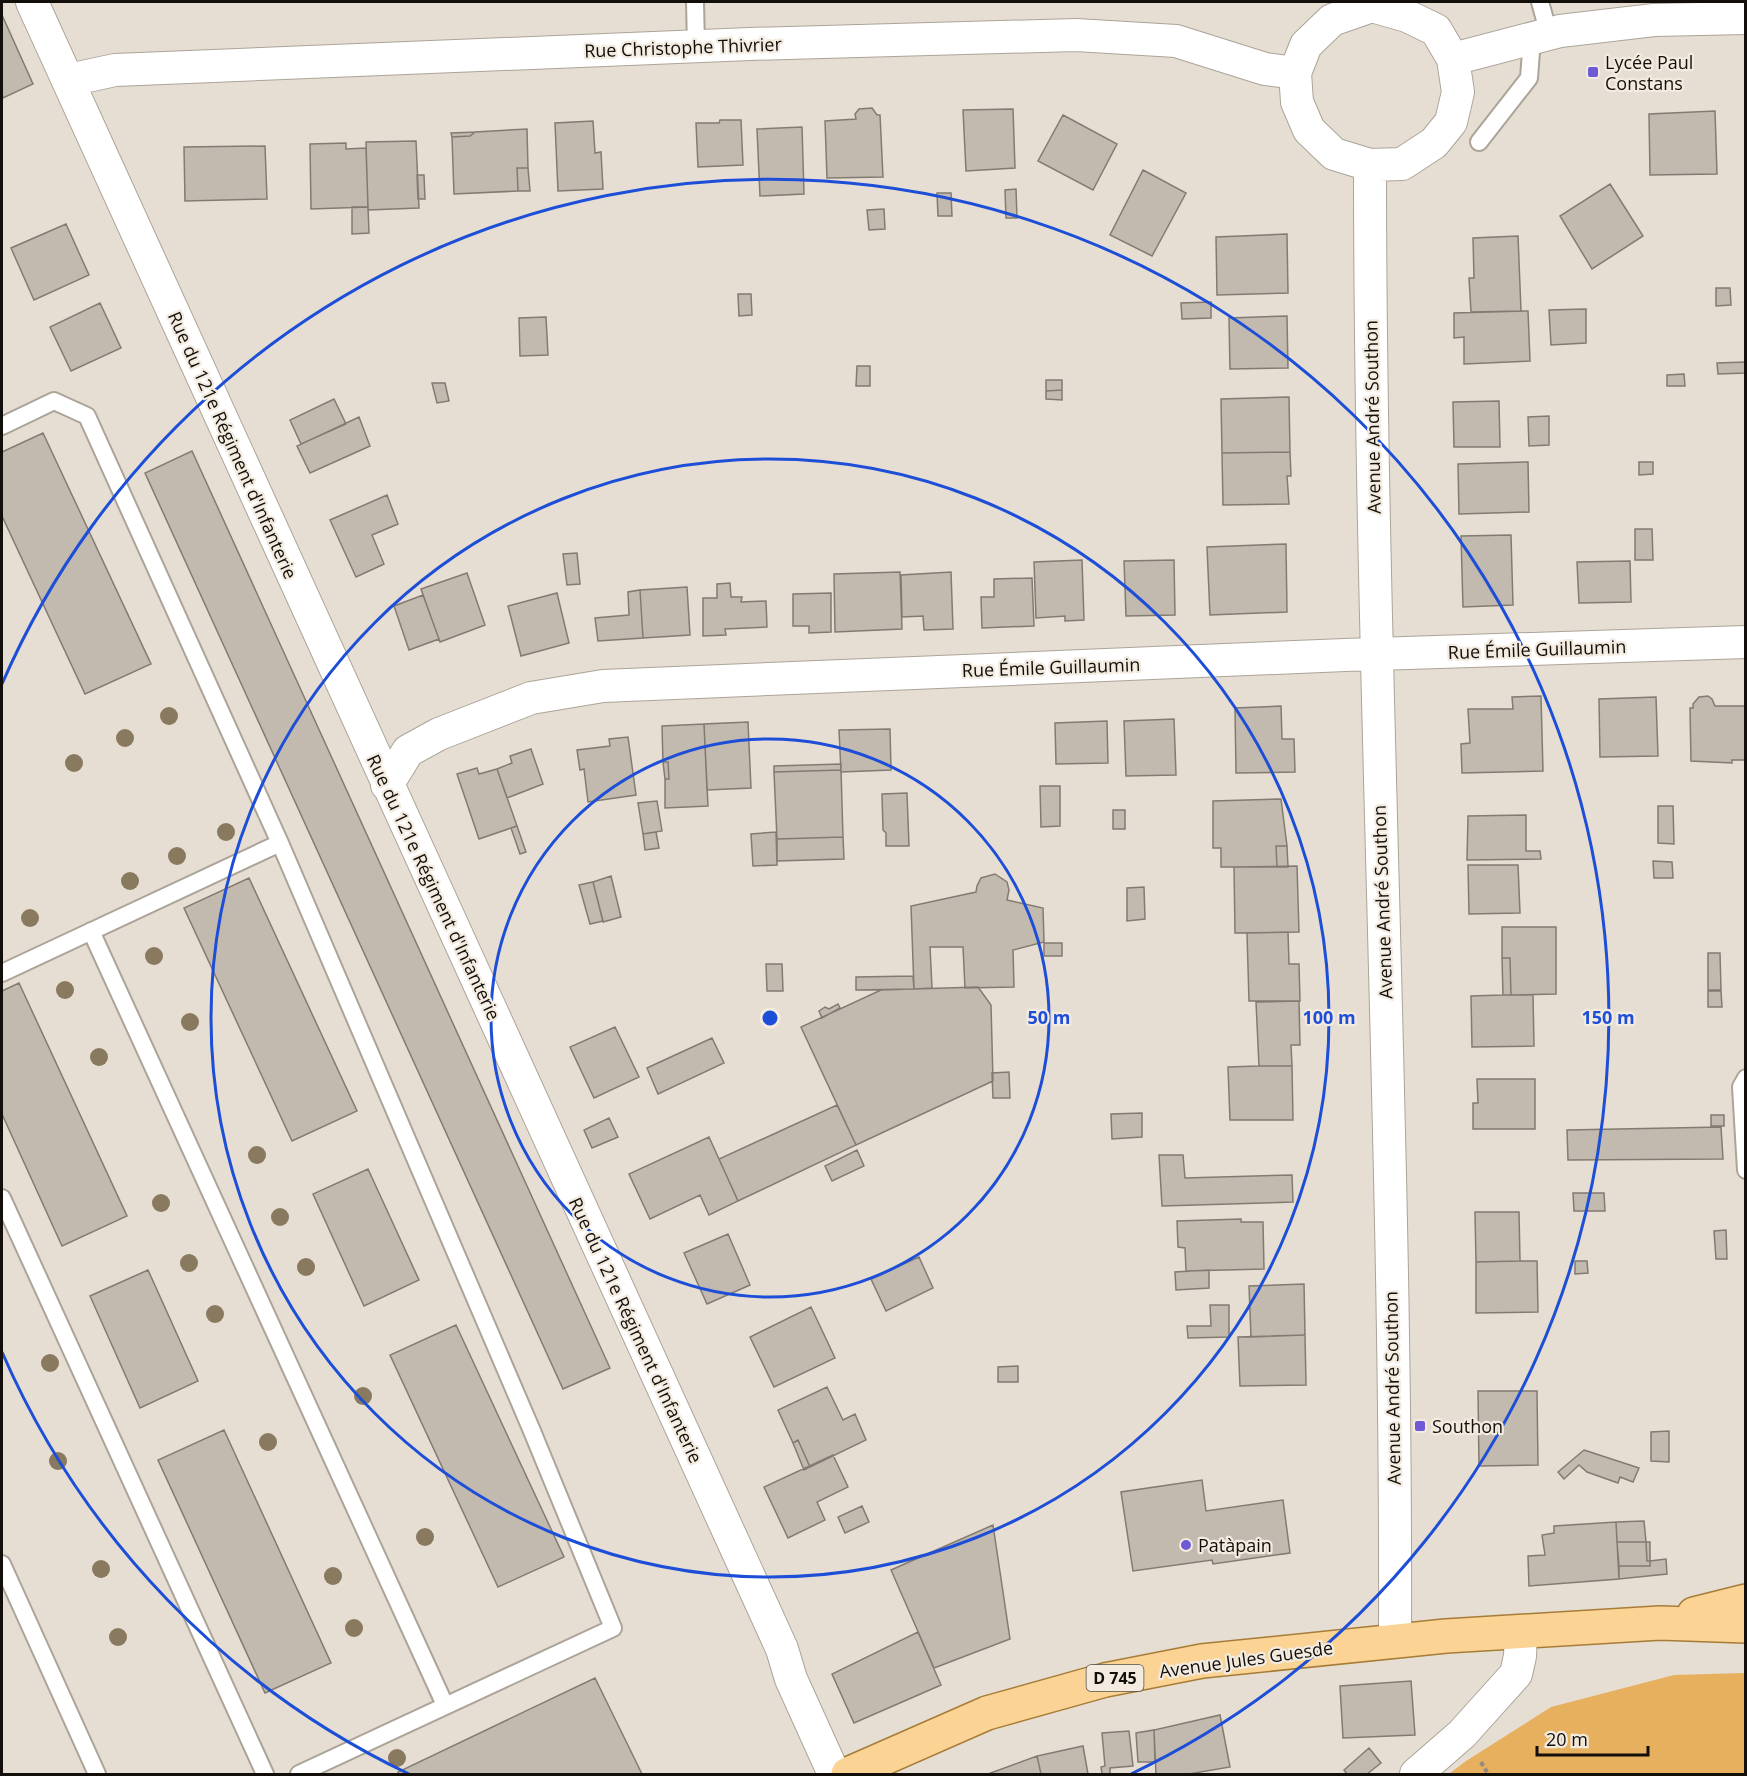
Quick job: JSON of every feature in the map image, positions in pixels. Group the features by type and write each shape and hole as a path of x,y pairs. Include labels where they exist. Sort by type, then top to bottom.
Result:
{"main road":[{"name":"Avenue Jules Guesde","path":"1660,1623 1746,1601"},
{"name":"Avenue Jules Guesde","path":"848,1774 987,1713 1105,1680 1202,1661 1395,1640 1660,1623 1746,1626"}],"street":[{"name":"Rue du 121e Régiment d'Infanterie","path":"32,2 782,1649 791,1679 834,1774"},
{"path":"1372,6 1407,16 1436,30 1453,59 1458,92 1451,122 1434,143 1402,164 1370,165 1334,154 1309,130 1297,102 1294,73 1306,45 1332,20 1372,6"},
{"path":"1453,59 1541,36 1654,20 1746,18"},
{"name":"Rue Christophe Thivrier","path":"69,80 115,70 696,46 1076,35 1176,40 1265,69 1294,73"},
{"name":"Avenue André Southon","path":"1370,165 1375,654 1390,1183 1395,1640"},
{"name":"Rue Émile Guillaumin","path":"387,785 408,752 439,734 531,698 603,686 1375,654 1746,642"},
{"path":"1416,1774 1462,1734 1516,1674 1521,1656 1521,1632"}],"lane":[{"path":"695,2 696,46"},
{"path":"1479,142 1529,78 1541,36 1540,2"},
{"path":"2,426 54,401 87,416 280,843 527,1420 613,1628 299,1774"},
{"path":"2,973 280,843"},
{"path":"91,931 445,1705"},
{"path":"1746,1078 1741,1087 1746,1170"},
{"path":"2,1198 265,1774"},
{"path":"2,1564 97,1774"}],"shaded area":[{"path":"1745,1673 1745,1774 1449,1774 1551,1707 1674,1675"}],"building":[{"path":"2,15 33,84 3,98 2,94"},
{"path":"872,108 877,115 880,115 883,177 827,178 825,121 856,119 855,114 859,109"},
{"path":"1013,109 1015,168 966,171 963,110"},
{"path":"1715,111 1717,174 1650,175 1649,114"},
{"path":"1063,115 1117,144 1093,190 1038,161"},
{"path":"720,120 741,120 743,165 698,167 696,123 719,123"},
{"path":"593,121 595,153 601,152 603,189 558,191 555,123"},
{"path":"802,127 804,194 760,196 757,129"},
{"path":"527,129 528,168 517,168 518,191 454,194 452,137 470,136 475,132"},
{"path":"475,132 470,136 452,137 451,133"},
{"path":"416,141 419,208 368,210 366,142"},
{"path":"346,143 346,149 366,148 368,207 311,209 310,144"},
{"path":"265,146 267,199 185,201 184,147"},
{"path":"517,168 528,168 530,191 518,191"},
{"path":"1143,170 1186,193 1152,256 1110,235"},
{"path":"417,175 424,175 425,199 418,199"},
{"path":"1610,184 1643,236 1592,269 1560,216"},
{"path":"1016,189 1017,218 1006,218 1005,190"},
{"path":"937,193 951,193 952,216 938,216"},
{"path":"352,207 368,207 369,233 352,234"},
{"path":"884,209 885,229 869,230 867,210"},
{"path":"66,224 89,275 34,300 11,248"},
{"path":"1287,234 1288,293 1217,295 1216,237"},
{"path":"1518,236 1521,311 1471,312 1469,278 1474,278 1473,238"},
{"path":"1716,288 1730,288 1731,305 1716,306"},
{"path":"738,294 751,294 752,315 739,316"},
{"path":"1211,302 1211,318 1182,319 1181,303"},
{"path":"100,303 121,348 71,371 50,327"},
{"path":"1586,309 1586,343 1551,345 1549,310"},
{"path":"1528,311 1530,361 1464,364 1464,337 1454,338 1454,313"},
{"path":"1287,316 1288,368 1230,369 1229,318"},
{"path":"546,317 548,355 520,356 519,318"},
{"path":"1746,362 1746,373 1718,374 1717,363"},
{"path":"857,366 870,366 870,386 856,386"},
{"path":"1684,374 1685,386 1667,386 1667,375"},
{"path":"1046,380 1062,380 1062,390 1046,391"},
{"path":"432,383 445,383 449,401 437,403"},
{"path":"1062,390 1062,400 1046,399 1046,391"},
{"path":"1289,397 1290,452 1222,453 1221,399"},
{"path":"334,399 346,424 301,444 290,420"},
{"path":"1499,401 1500,447 1454,447 1453,402"},
{"path":"1549,416 1549,445 1529,446 1528,417"},
{"path":"359,417 370,446 310,473 297,446"},
{"path":"43,433 151,664 85,694 2,516 2,452"},
{"path":"192,451 610,1368 563,1389 145,473"},
{"path":"1290,452 1291,476 1287,476 1289,504 1223,505 1222,453"},
{"path":"1528,462 1529,512 1459,514 1458,464"},
{"path":"1639,462 1653,462 1653,474 1639,475"},
{"path":"387,495 398,524 372,535 384,564 356,577 330,520"},
{"path":"1635,529 1652,529 1653,560 1635,560"},
{"path":"1511,535 1513,605 1463,607 1461,536"},
{"path":"1286,544 1287,612 1210,615 1207,547"},
{"path":"577,553 580,584 567,585 563,554"},
{"path":"1082,560 1084,620 1065,621 1065,616 1036,618 1034,562"},
{"path":"1174,560 1175,615 1126,616 1124,561"},
{"path":"1630,561 1631,602 1579,603 1577,562"},
{"path":"900,572 902,629 835,632 834,574"},
{"path":"951,572 953,629 924,630 923,616 902,617 901,575"},
{"path":"467,573 485,625 440,642 421,589"},
{"path":"1032,578 1034,626 982,628 981,597 994,597 994,579"},
{"path":"730,583 731,597 742,597 741,602 766,601 767,627 725,629 726,635 703,636 703,598 717,598 717,584"},
{"path":"687,587 690,635 643,638 640,590"},
{"path":"640,590 643,638 598,641 595,618 629,615 628,592"},
{"path":"557,593 569,643 521,656 508,606"},
{"path":"831,593 831,632 809,633 809,626 793,626 793,594"},
{"path":"423,595 439,639 409,650 394,606"},
{"path":"1541,696 1543,771 1462,773 1461,744 1470,743 1468,709 1513,709 1512,697"},
{"path":"1708,696 1715,706 1746,706 1746,760 1732,760 1732,763 1691,761 1690,708 1693,708 1693,704 1699,697"},
{"path":"1656,697 1658,756 1600,757 1599,699"},
{"path":"1281,706 1282,739 1294,739 1295,772 1236,773 1235,708"},
{"path":"1174,719 1176,775 1126,776 1124,721"},
{"path":"1107,721 1108,763 1056,764 1055,723"},
{"path":"748,722 751,788 707,790 704,724"},
{"path":"704,724 708,806 665,808 665,779 669,779 668,762 663,762 662,726"},
{"path":"890,729 891,770 841,772 839,730"},
{"path":"628,737 636,795 588,802 584,769 580,770 577,750 610,746 609,739"},
{"path":"531,749 543,784 507,798 497,769 512,763 510,756"},
{"path":"663,762 668,762 669,779 665,779"},
{"path":"841,764 841,770 774,772 774,766"},
{"path":"477,768 479,774 497,769 517,826 479,839 457,774"},
{"path":"841,770 843,837 777,839 774,772"},
{"path":"1040,786 1060,786 1060,826 1041,827"},
{"path":"907,793 909,846 886,846 882,794"},
{"path":"1281,799 1287,846 1276,846 1277,867 1221,867 1221,848 1213,848 1213,801"},
{"path":"657,801 662,831 643,834 638,803"},
{"path":"1658,806 1673,806 1674,844 1658,843"},
{"path":"1113,810 1125,810 1125,829 1113,829"},
{"path":"1526,815 1526,851 1540,851 1541,859 1467,860 1468,816"},
{"path":"517,826 526,852 520,854 511,828"},
{"path":"656,832 659,848 645,850 643,834"},
{"path":"776,832 777,865 753,866 751,834"},
{"path":"843,837 844,859 777,861 777,839"},
{"path":"1276,846 1287,846 1288,867 1277,867"},
{"path":"1653,861 1672,862 1673,878 1654,878"},
{"path":"1468,865 1518,865 1520,913 1469,914"},
{"path":"1297,866 1299,932 1235,933 1234,867"},
{"path":"995,874 1007,882 1009,890 1007,900 1043,908 1044,942 1013,950 1014,987 965,988 963,947 930,947 932,988 914,989 911,906 976,892 981,878"},
{"path":"611,876 621,917 603,922 593,882"},
{"path":"249,878 357,1111 292,1141 184,908"},
{"path":"593,882 603,921 590,924 579,885"},
{"path":"1144,887 1145,919 1127,921 1127,888"},
{"path":"1502,927 1556,927 1556,994 1511,995 1510,958 1502,958"},
{"path":"1288,932 1289,964 1299,964 1300,1001 1249,1001 1247,933"},
{"path":"1044,943 1062,943 1062,956 1044,956"},
{"path":"1708,953 1720,953 1721,990 1708,990"},
{"path":"1502,958 1510,958 1511,995 1503,995"},
{"path":"766,964 782,964 783,991 767,991"},
{"path":"913,976 914,989 856,990 856,977"},
{"path":"19,983 127,1216 62,1246 2,1114 2,991"},
{"path":"978,987 991,1005 993,1081 856,1145 801,1027 881,990"},
{"path":"1708,991 1721,991 1722,1007 1708,1007"},
{"path":"1533,995 1534,1046 1472,1047 1471,996"},
{"path":"1299,1001 1300,1045 1291,1045 1292,1066 1259,1066 1256,1002"},
{"path":"838,1004 840,1008 822,1018 819,1011"},
{"path":"615,1027 639,1077 594,1098 570,1047"},
{"path":"712,1038 724,1063 658,1094 647,1068"},
{"path":"1292,1066 1293,1120 1230,1120 1228,1067"},
{"path":"1009,1072 1010,1098 993,1098 992,1073"},
{"path":"1477,1079 1535,1079 1535,1129 1473,1129 1473,1103 1478,1103"},
{"path":"837,1105 856,1145 738,1201 719,1159"},
{"path":"1142,1113 1142,1137 1112,1139 1111,1114"},
{"path":"1711,1115 1724,1115 1724,1126 1711,1126"},
{"path":"609,1118 618,1137 592,1148 584,1130"},
{"path":"1721,1127 1723,1159 1568,1160 1567,1130"},
{"path":"709,1137 738,1201 709,1215 700,1195 650,1219 629,1174"},
{"path":"857,1150 864,1166 832,1181 825,1166"},
{"path":"1159,1155 1183,1155 1185,1178 1292,1175 1293,1202 1162,1206"},
{"path":"368,1169 419,1280 364,1306 313,1194"},
{"path":"1573,1193 1604,1193 1605,1211 1574,1211"},
{"path":"1475,1212 1519,1212 1520,1261 1476,1262"},
{"path":"1241,1219 1241,1222 1263,1222 1264,1269 1186,1271 1185,1248 1178,1247 1177,1221"},
{"path":"1726,1230 1727,1259 1716,1259 1714,1231"},
{"path":"728,1234 750,1285 707,1304 684,1253"},
{"path":"919,1257 933,1288 886,1311 871,1279"},
{"path":"1537,1261 1538,1312 1476,1313 1476,1262"},
{"path":"1575,1261 1587,1261 1588,1273 1575,1274"},
{"path":"148,1270 198,1381 140,1408 90,1296"},
{"path":"1209,1270 1209,1288 1176,1290 1175,1272"},
{"path":"1304,1284 1305,1335 1251,1337 1249,1286"},
{"path":"1210,1305 1229,1305 1229,1337 1188,1338 1187,1326 1211,1326"},
{"path":"811,1307 835,1358 774,1387 750,1337"},
{"path":"456,1325 564,1557 498,1587 390,1355"},
{"path":"1305,1335 1306,1385 1240,1386 1238,1337"},
{"path":"1018,1366 1018,1382 998,1382 998,1367"},
{"path":"827,1387 843,1420 855,1414 866,1440 810,1467 798,1440 793,1443 778,1410"},
{"path":"1478,1391 1537,1391 1538,1465 1479,1466"},
{"path":"224,1430 331,1663 265,1693 158,1460"},
{"path":"1669,1431 1669,1462 1651,1461 1651,1432"},
{"path":"798,1440 810,1467 804,1470 793,1443"},
{"path":"1584,1450 1639,1468 1633,1482 1620,1477 1618,1483 1587,1472 1579,1465 1564,1479 1558,1472"},
{"path":"833,1455 848,1487 817,1502 825,1520 788,1538 764,1487"},
{"path":"1202,1480 1206,1511 1283,1500 1290,1553 1213,1564 1212,1560 1133,1571 1121,1492"},
{"path":"862,1506 869,1522 845,1533 838,1517"},
{"path":"1644,1521 1646,1542 1617,1542 1616,1522"},
{"path":"1616,1522 1619,1579 1529,1586 1528,1556 1545,1555 1542,1535 1554,1533 1554,1526"},
{"path":"993,1525 1010,1639 934,1668 891,1570"},
{"path":"1617,1542 1646,1542 1647,1561 1650,1561 1650,1566 1619,1566"},
{"path":"1646,1542 1650,1542 1650,1561 1647,1561"},
{"path":"1666,1559 1667,1574 1619,1579 1619,1566 1650,1566 1650,1561"},
{"path":"918,1632 941,1685 854,1723 832,1674"},
{"path":"595,1678 642,1774 399,1774 398,1772"},
{"path":"1411,1681 1415,1735 1343,1738 1340,1686"},
{"path":"1220,1715 1230,1767 1189,1774 1156,1774 1154,1730"},
{"path":"1154,1730 1155,1762 1138,1762 1136,1733"},
{"path":"1129,1731 1133,1766 1110,1768 1110,1774 1102,1774 1101,1767 1105,1766 1102,1733"},
{"path":"1083,1746 1088,1774 1041,1774 1037,1756"},
{"path":"1369,1748 1381,1763 1367,1774 1347,1774 1344,1770"},
{"path":"1037,1756 1041,1774 988,1774"}],"place":[{"name":"Lycée Paul Constans","path":"1593,72"},
{"name":"Southon","path":"1420,1426"},
{"name":"Patàpain","path":"1186,1545"}]}
